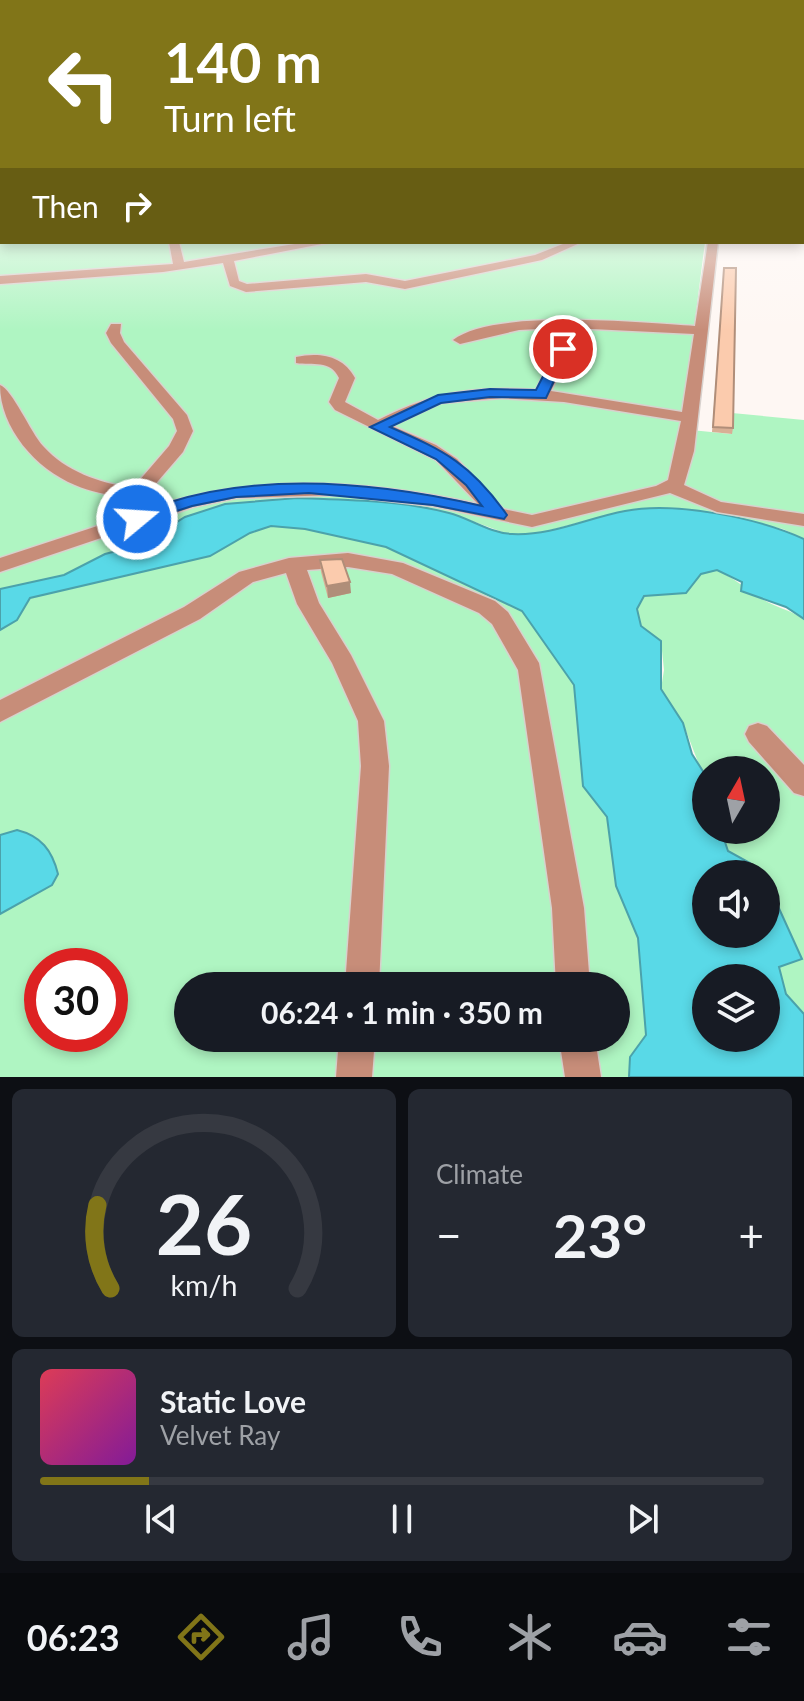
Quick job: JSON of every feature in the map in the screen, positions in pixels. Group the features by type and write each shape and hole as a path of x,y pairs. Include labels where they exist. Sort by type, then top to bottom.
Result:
{"street":[{"path":"174,244 179,266"},
{"path":"0,280 179,266 314,244"},
{"path":"227,257 234,283 246,288 366,278 405,285 538,258 572,244"},
{"path":"0,565 153,513 236,492 309,488 433,500 532,521 547,520 672,486 676,483 685,451 713,244"},
{"path":"460,340 479,333 564,324 702,330"},
{"path":"541,395 563,349 564,324"},
{"path":"116,327 113,333 118,343 181,418 185,431 177,448 137,494"},
{"path":"301,360 318,359 338,364 347,378 337,402 353,415 442,456 472,481 498,515"},
{"path":"0,390 15,423 37,455 98,488 137,494 153,513"},
{"path":"377,427 438,399 490,393 541,395 689,418"},
{"path":"672,486 681,494 709,503 804,520"},
{"path":"0,712 192,613 246,577 289,565 348,560 396,568 487,607 507,627 530,670 568,908 572,972"},
{"path":"289,565 297,571 316,620 343,661 371,721 375,766 363,972"},
{"path":"758,734 804,784"},
{"path":"354,1077 356,1052"},
{"path":"579,1052 583,1077"}],"green space":[{"path":"0,244 705,244 681,429 731,434 732,413 804,420 804,539 783,529 738,519 656,508 623,511 535,534 508,534 450,513 410,506 349,500 225,504 185,517 140,545 105,554 64,575 0,589"},
{"path":"271,526 305,529 386,547 522,611 574,685 583,786 607,817 616,885 638,938 646,1035 630,1057 629,1077 0,1077 0,914 52,885 17,830 0,835 0,630 17,620 30,598 210,556 250,533"},
{"path":"717,570 762,599 804,619 804,1014 786,994 780,970 780,966 802,958 780,916 780,860 744,860 728,852 725,844 780,844 780,756 696,756 683,723 661,689 664,670 661,641 641,626 637,609 643,596 686,593 701,573"}],"water":[{"path":"297,498 354,500 430,509 496,531 527,534 625,511 668,508 740,518 804,539 804,619 786,607 741,591 742,582 717,570 701,574 686,593 644,596 637,609 641,626 661,641 661,689 683,723 693,756 692,844 726,844 728,851 744,860 692,860 692,948 780,948 780,911 802,959 780,967 780,964 692,964 692,1052 780,1052 780,971 786,994 804,1014 804,1077 629,1077 630,1057 646,1035 638,938 616,886 607,817 583,786 574,685 522,611 386,547 305,529 271,526 250,533 210,556 30,598 17,620 0,630 0,589 64,575 105,554 140,545 185,517 225,504"},
{"path":"17,830 33,836 44,845 58,874 52,885 0,914 0,835"}],"building":[{"path":"724,268 736,268 733,428 713,427"},
{"path":"342,559 350,582 327,586 320,560"}],"route":[{"path":"137,519 188,502 236,492 309,488 433,500 498,515 472,481 442,456 377,427 438,399 490,393 541,395 563,349"}]}
